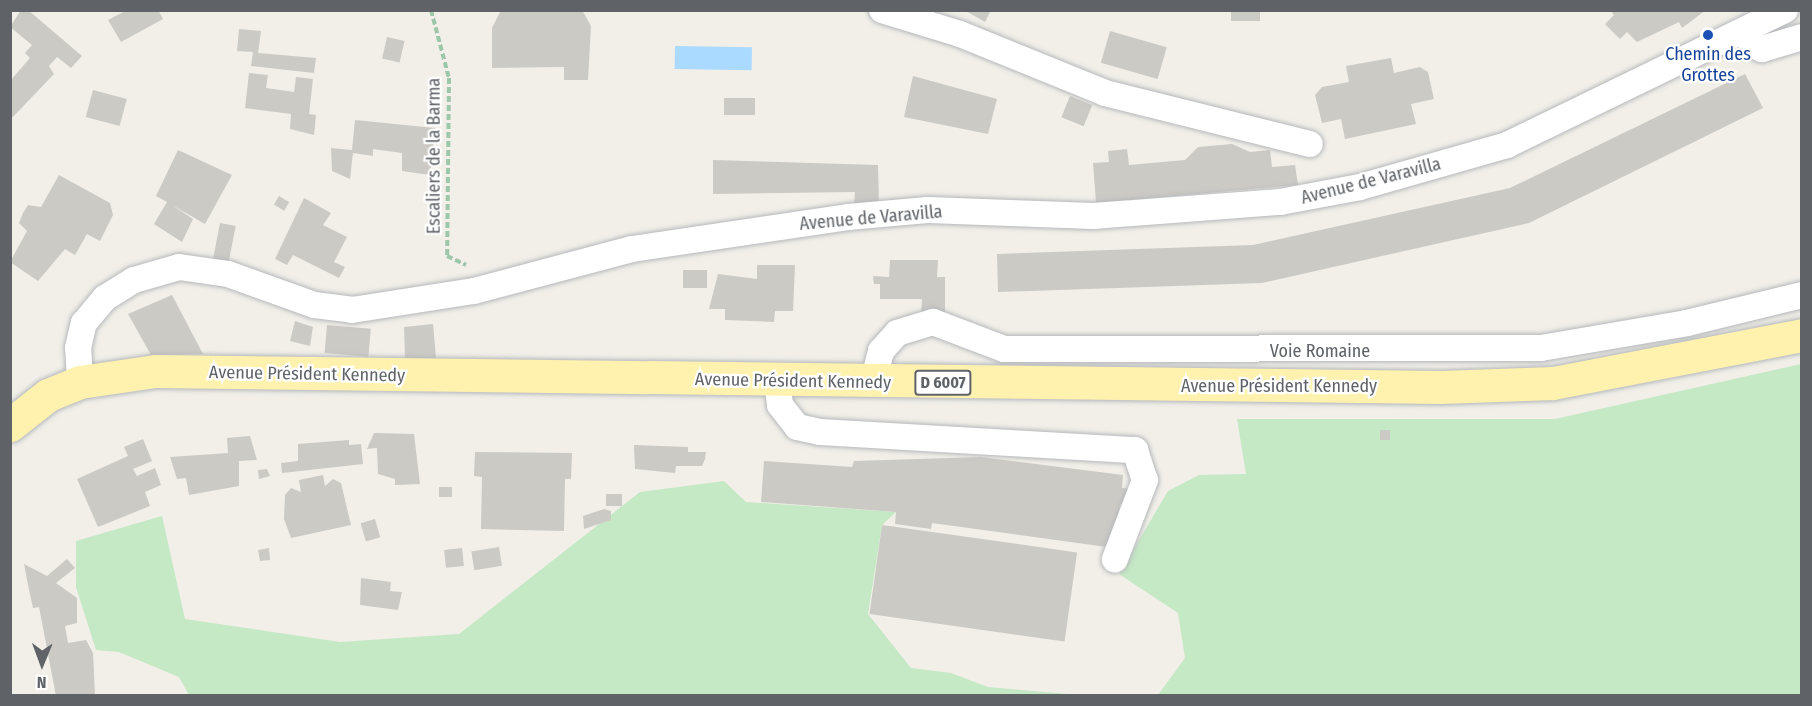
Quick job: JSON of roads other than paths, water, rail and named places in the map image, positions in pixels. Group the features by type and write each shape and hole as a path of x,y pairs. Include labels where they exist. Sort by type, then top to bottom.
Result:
{"main road":[{"name":"Avenue Président Kennedy","path":"10,425 48,395 80,382 155,371 873,383 1553,383 1802,335"}],"street":[{"path":"882,10 960,33 1106,93 1310,144"},
{"name":"Avenue de Varavilla","path":"80,382 78,348 84,323 105,298 134,280 180,267 228,274 314,305 352,310 474,291 632,249 849,217 928,210 1093,216 1189,213 1360,187 1507,145 1745,32 1785,10"},
{"path":"1745,32 1752,45 1762,49 1802,38"},
{"name":"Voie Romaine","path":"873,383 881,351 897,333 933,322 1004,349 1540,348 1687,323 1802,295"},
{"path":"777,381 780,405 797,427 820,432 1135,450 1145,480 1114,559"}],"water":[{"path":"675,46 752,47 752,70 675,69"}],"place":[{"name":"Chemin des Grottes","path":"1708,35"}]}
